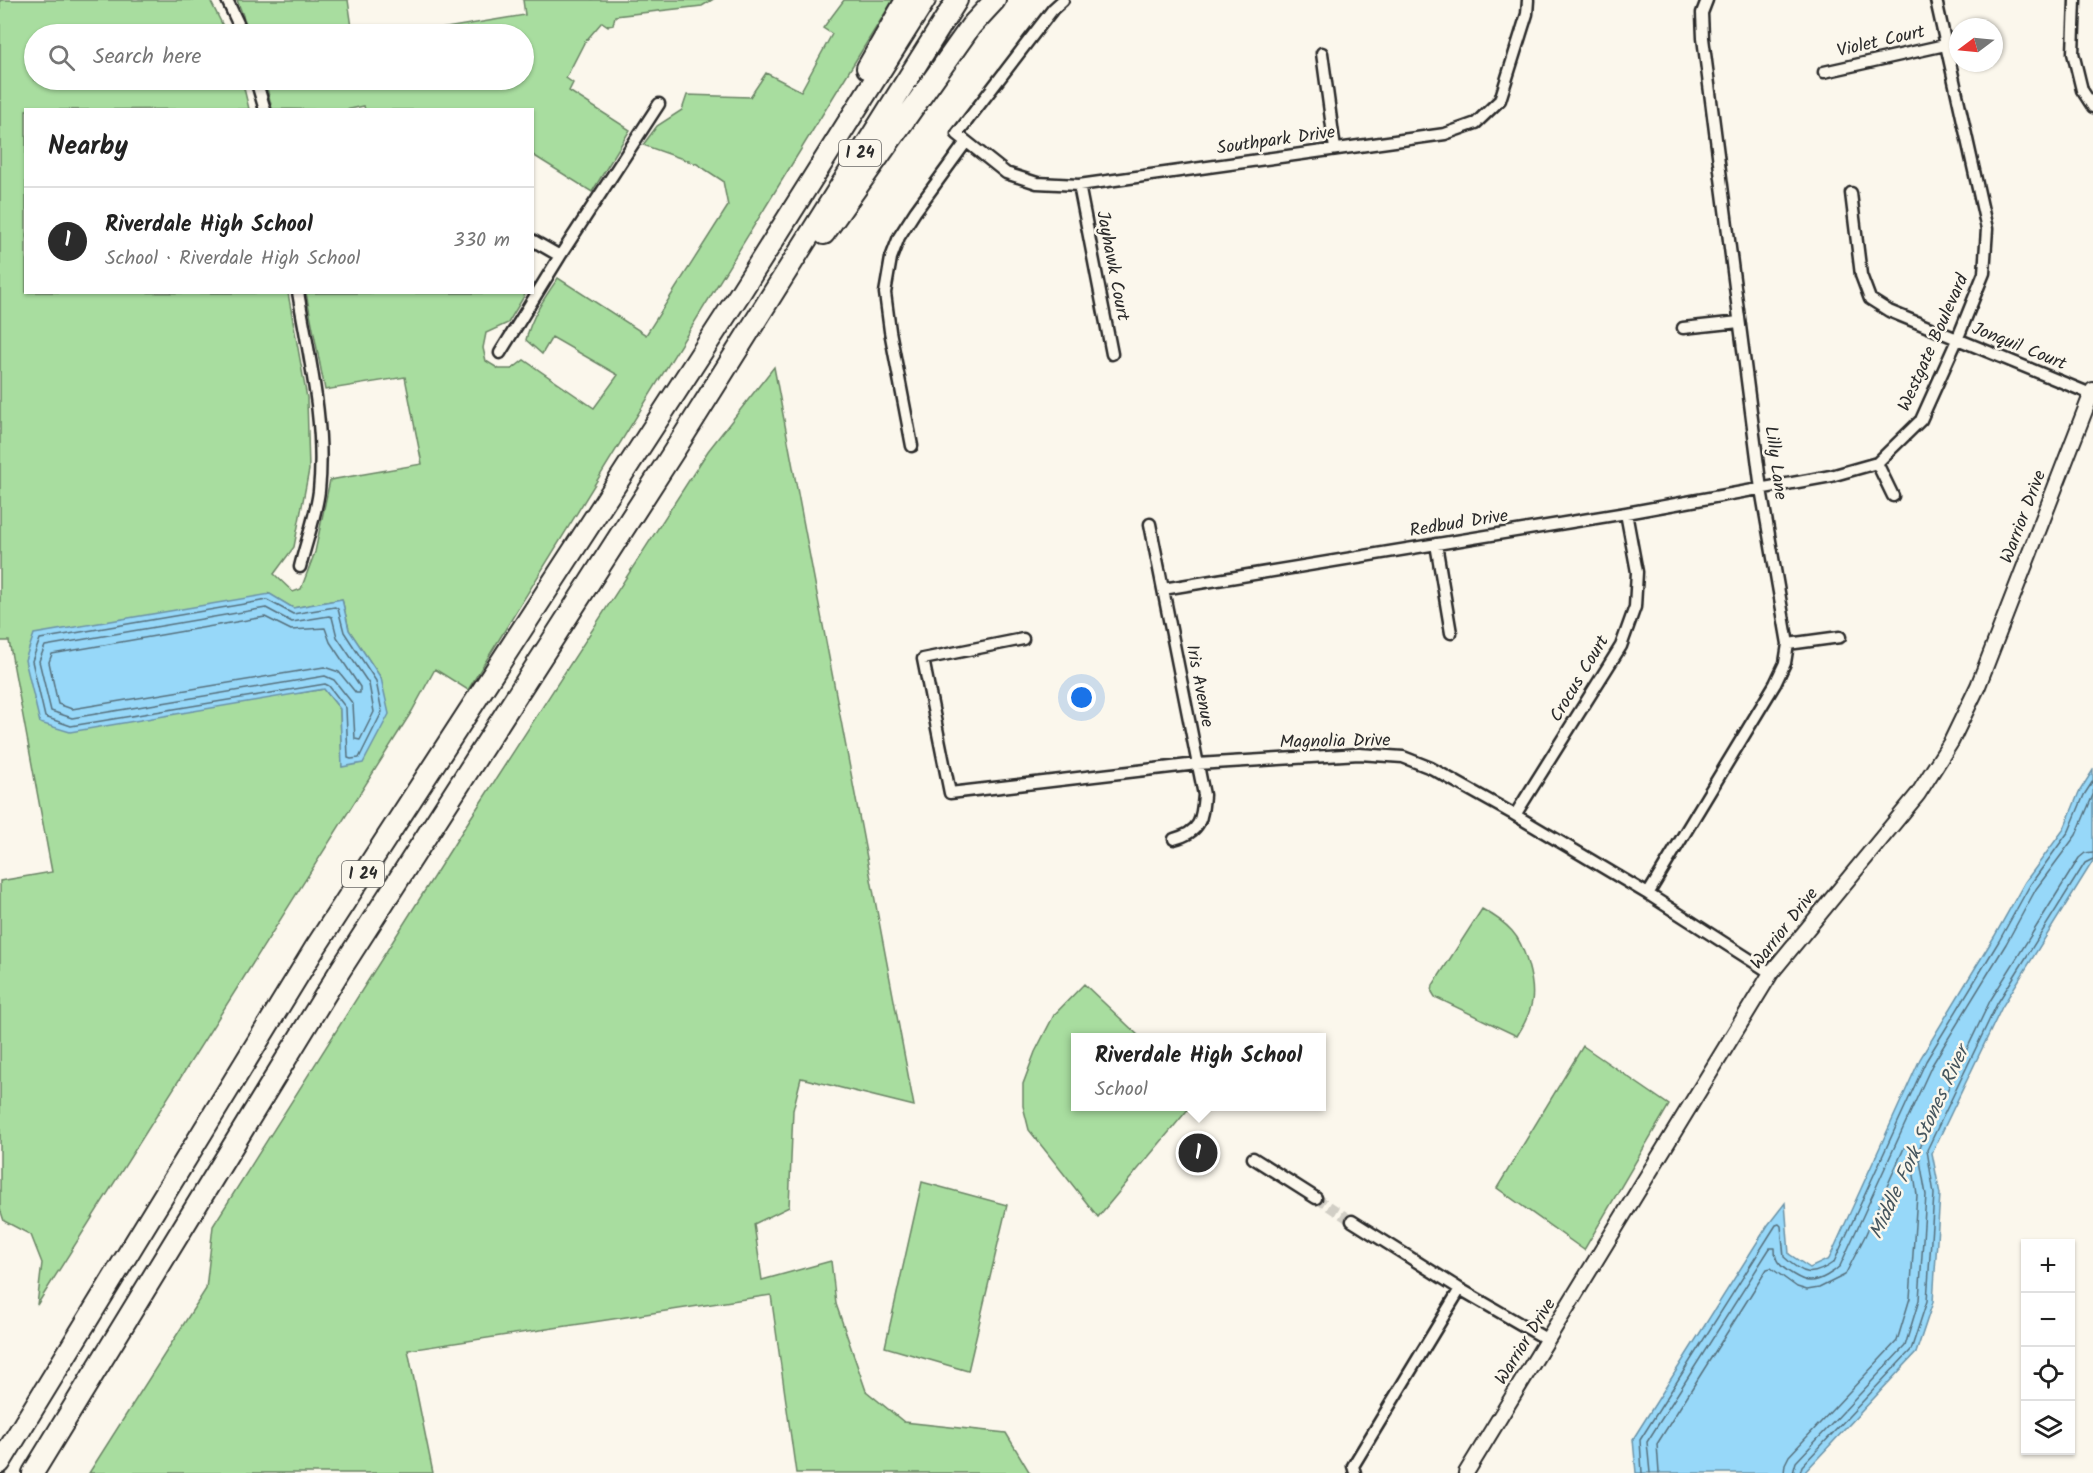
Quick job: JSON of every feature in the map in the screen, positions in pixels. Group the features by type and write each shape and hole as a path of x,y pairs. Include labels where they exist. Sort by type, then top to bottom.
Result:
{"highway":[{"path":"739,295 906,0"},
{"name":"I 24","path":"0,1463 315,948 739,295 925,0"},
{"name":"I 24","path":"33,1473 341,969 674,451 957,0"},
{"path":"764,305 819,241 970,26 995,0"}],"street":[{"path":"227,0 238,24"},
{"path":"912,446 885,293 899,237 962,138 1053,9 1063,0"},
{"name":"Southpark Drive","path":"962,138 1006,174 1037,183 1079,185 1445,134 1476,123 1500,100 1527,14 1528,0"},
{"name":"Lilly Lane","path":"1648,894 1775,684 1785,663 1788,644 1761,489 1703,39 1702,13 1707,0"},
{"name":"Westgate Boulevard","path":"1761,489 1831,476 1877,463 1921,420 1984,273 1987,229 1936,0"},
{"path":"2075,0 2073,53 2082,90 2093,107"},
{"name":"Violet Court","path":"1824,72 1945,45"},
{"path":"1322,53 1335,149"},
{"path":"259,90 264,108"},
{"path":"500,353 659,104"},
{"name":"Jayhawk Court","path":"1079,185 1112,354"},
{"name":"Jonquil Court","path":"1851,193 1861,275 1870,299 1889,311 1957,340 2092,392"},
{"path":"534,241 560,256"},
{"path":"298,294 320,435 319,492 300,567"},
{"path":"1683,328 1739,322"},
{"name":"Warrior Drive","path":"1466,1473 1771,972 1918,794 1952,742 1977,686 2092,392"},
{"path":"1877,463 1893,496"},
{"name":"Redbud Drive","path":"1163,590 1761,489"},
{"name":"Crocus Court","path":"1515,815 1621,646 1635,607 1637,572 1626,513"},
{"name":"Iris Avenue","path":"1150,524 1204,795 1203,815 1197,826 1190,833 1174,839"},
{"path":"1436,544 1451,633"},
{"path":"1788,644 1840,637"},
{"name":"Magnolia Drive","path":"1023,639 923,659 950,793 1197,764 1359,754 1403,758 1431,768 1515,815 1648,894 1771,972"},
{"path":"1253,1158 1316,1198"},
{"path":"1352,1221 1460,1289 1548,1340"},
{"path":"1355,1473 1353,1466 1460,1289"}],"green space":[{"path":"0,0 210,0 222,24 24,24 24,90 244,90 249,108 24,108 24,294 288,294 307,398 309,470 294,547 274,574 293,592 301,589 315,552 330,480 422,464 405,377 325,390 306,294 525,294 508,323 486,333 483,348 486,361 499,369 512,369 524,360 594,408 618,375 552,337 542,354 526,340 535,315 548,292 558,278 646,335 728,206 723,181 697,164 643,145 657,126 682,110 687,95 750,97 766,73 801,91 832,34 823,28 844,0 893,0 468,690 435,669 412,711 37,1305 42,1263 31,1235 4,1221 0,1209 0,881 52,872 9,641 0,641","holes":["269,594 293,608 342,599 349,630 381,678 342,767 340,709 324,689 300,693"]},
{"path":"237,0 348,0 352,24 246,24"},
{"path":"523,0 712,0 702,6 615,16 613,25 608,26 602,22 584,43 566,78 573,83 569,91 630,130 592,192 534,156 534,108 364,108 364,106 355,108 272,108 267,90 534,90 534,24 471,24 525,15"},
{"path":"774,367 914,1106 801,1078 793,1110 789,1207 754,1224 762,1280 831,1261 836,1304 866,1391 904,1422 1006,1433 1030,1473 796,1473 771,1295 408,1350 433,1473 89,1473 206,1289 213,1226 470,819 708,451"},
{"path":"1482,909 1512,931 1521,945 1528,964 1533,993 1532,1001 1517,1036 1435,997 1432,992 1433,985"},
{"path":"1084,984 1136,1033 1071,1033 1071,1111 1187,1111 1098,1217 1029,1130 1023,1106 1023,1084 1035,1052 1054,1015"},
{"path":"1583,1046 1669,1105 1584,1250 1497,1188"},
{"path":"922,1182 1007,1205 968,1371 885,1347"}],"water":[{"path":"270,594 293,608 342,599 349,630 381,678 389,714 363,763 342,767 340,709 324,689 70,732 40,723 25,660 34,634"},
{"name":"Middle Fork Stones River","path":"2093,770 2093,861 2002,1007 1932,1153 1940,1194 1933,1302 1916,1353 1804,1473 1636,1473 1633,1439 1768,1225 1785,1203 1789,1254 1810,1268 1829,1259 1920,1059 2025,882 2064,829 2079,792"}],"tunnel":[{"path":"1316,1198 1352,1221"}],"place":[{"name":"Riverdale High School","path":"1198,1153"}]}
